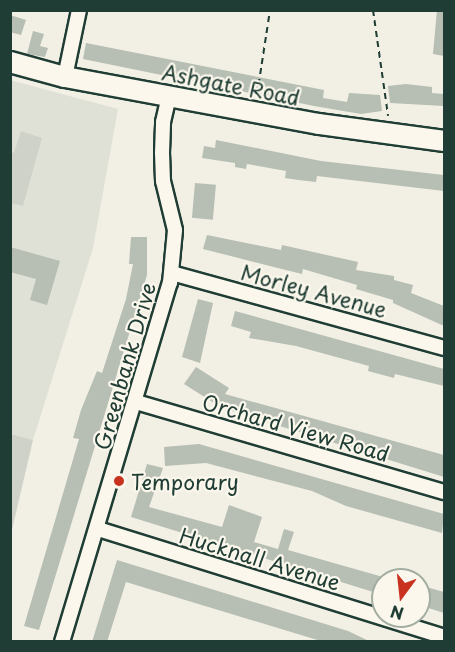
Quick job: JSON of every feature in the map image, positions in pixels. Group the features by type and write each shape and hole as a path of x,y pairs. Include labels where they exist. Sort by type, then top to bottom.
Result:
{"street":[{"path":"65,77 79,10"},
{"name":"Ashgate Road","path":"10,62 65,77 254,113 444,141"},
{"name":"Greenbank Drive","path":"62,642 98,529 172,273 175,230 163,181 162,153 163,122 169,97"},
{"name":"Morley Avenue","path":"172,273 444,348"},
{"name":"Orchard View Road","path":"135,402 444,492"},
{"name":"Hucknall Avenue","path":"98,529 421,636 444,637"}],"path":[{"path":"254,113 270,10"},
{"path":"373,10 390,134"}],"shaded area":[{"path":"10,80 118,109 93,248 33,440 11,434"},
{"path":"21,131 42,138 23,206 10,203 11,152 14,153"},
{"path":"10,434 33,440 11,534"}],"building":[{"path":"437,10 444,10 444,56 433,54"},
{"path":"10,15 26,20 21,35 10,32"},
{"path":"33,31 44,34 40,46 48,48 45,57 27,54"},
{"path":"86,43 324,90 323,98 347,102 349,93 380,95 382,111 361,114 314,106 83,59"},
{"path":"406,84 432,87 432,93 444,94 444,106 390,103 388,86"},
{"path":"216,140 321,161 444,175 444,191 317,176 316,182 298,180 285,178 286,171 247,164 246,169 235,167 235,163 202,158 204,146 215,148"},
{"path":"195,183 216,185 213,220 192,218"},
{"path":"207,235 281,250 282,245 358,262 356,270 394,276 394,280 413,285 411,293 444,306 444,326 393,303 393,300 356,289 357,285 303,269 302,274 203,249"},
{"path":"131,237 147,237 147,275 39,630 24,626 79,439 73,438 81,410 97,371 102,373 126,299 133,264 129,264"},
{"path":"10,247 60,261 47,305 30,300 36,279 10,272"},
{"path":"198,299 213,303 200,363 182,357"},
{"path":"235,311 444,369 444,386 395,374 394,378 368,371 369,366 296,346 249,338 251,332 231,326"},
{"path":"196,367 229,388 225,394 444,455 444,477 222,408 184,384"},
{"path":"199,444 444,514 442,533 346,506 312,491 206,463 165,466 164,447"},
{"path":"147,464 163,468 149,507 222,527 229,505 262,517 254,542 278,549 284,529 294,532 288,550 371,574 371,591 131,517"},
{"path":"117,560 348,631 371,642 324,642 126,582 107,642 92,642"},
{"path":"431,588 444,592 444,613 431,609"}],"place":[{"name":"Temporary","path":"119,481"}]}
